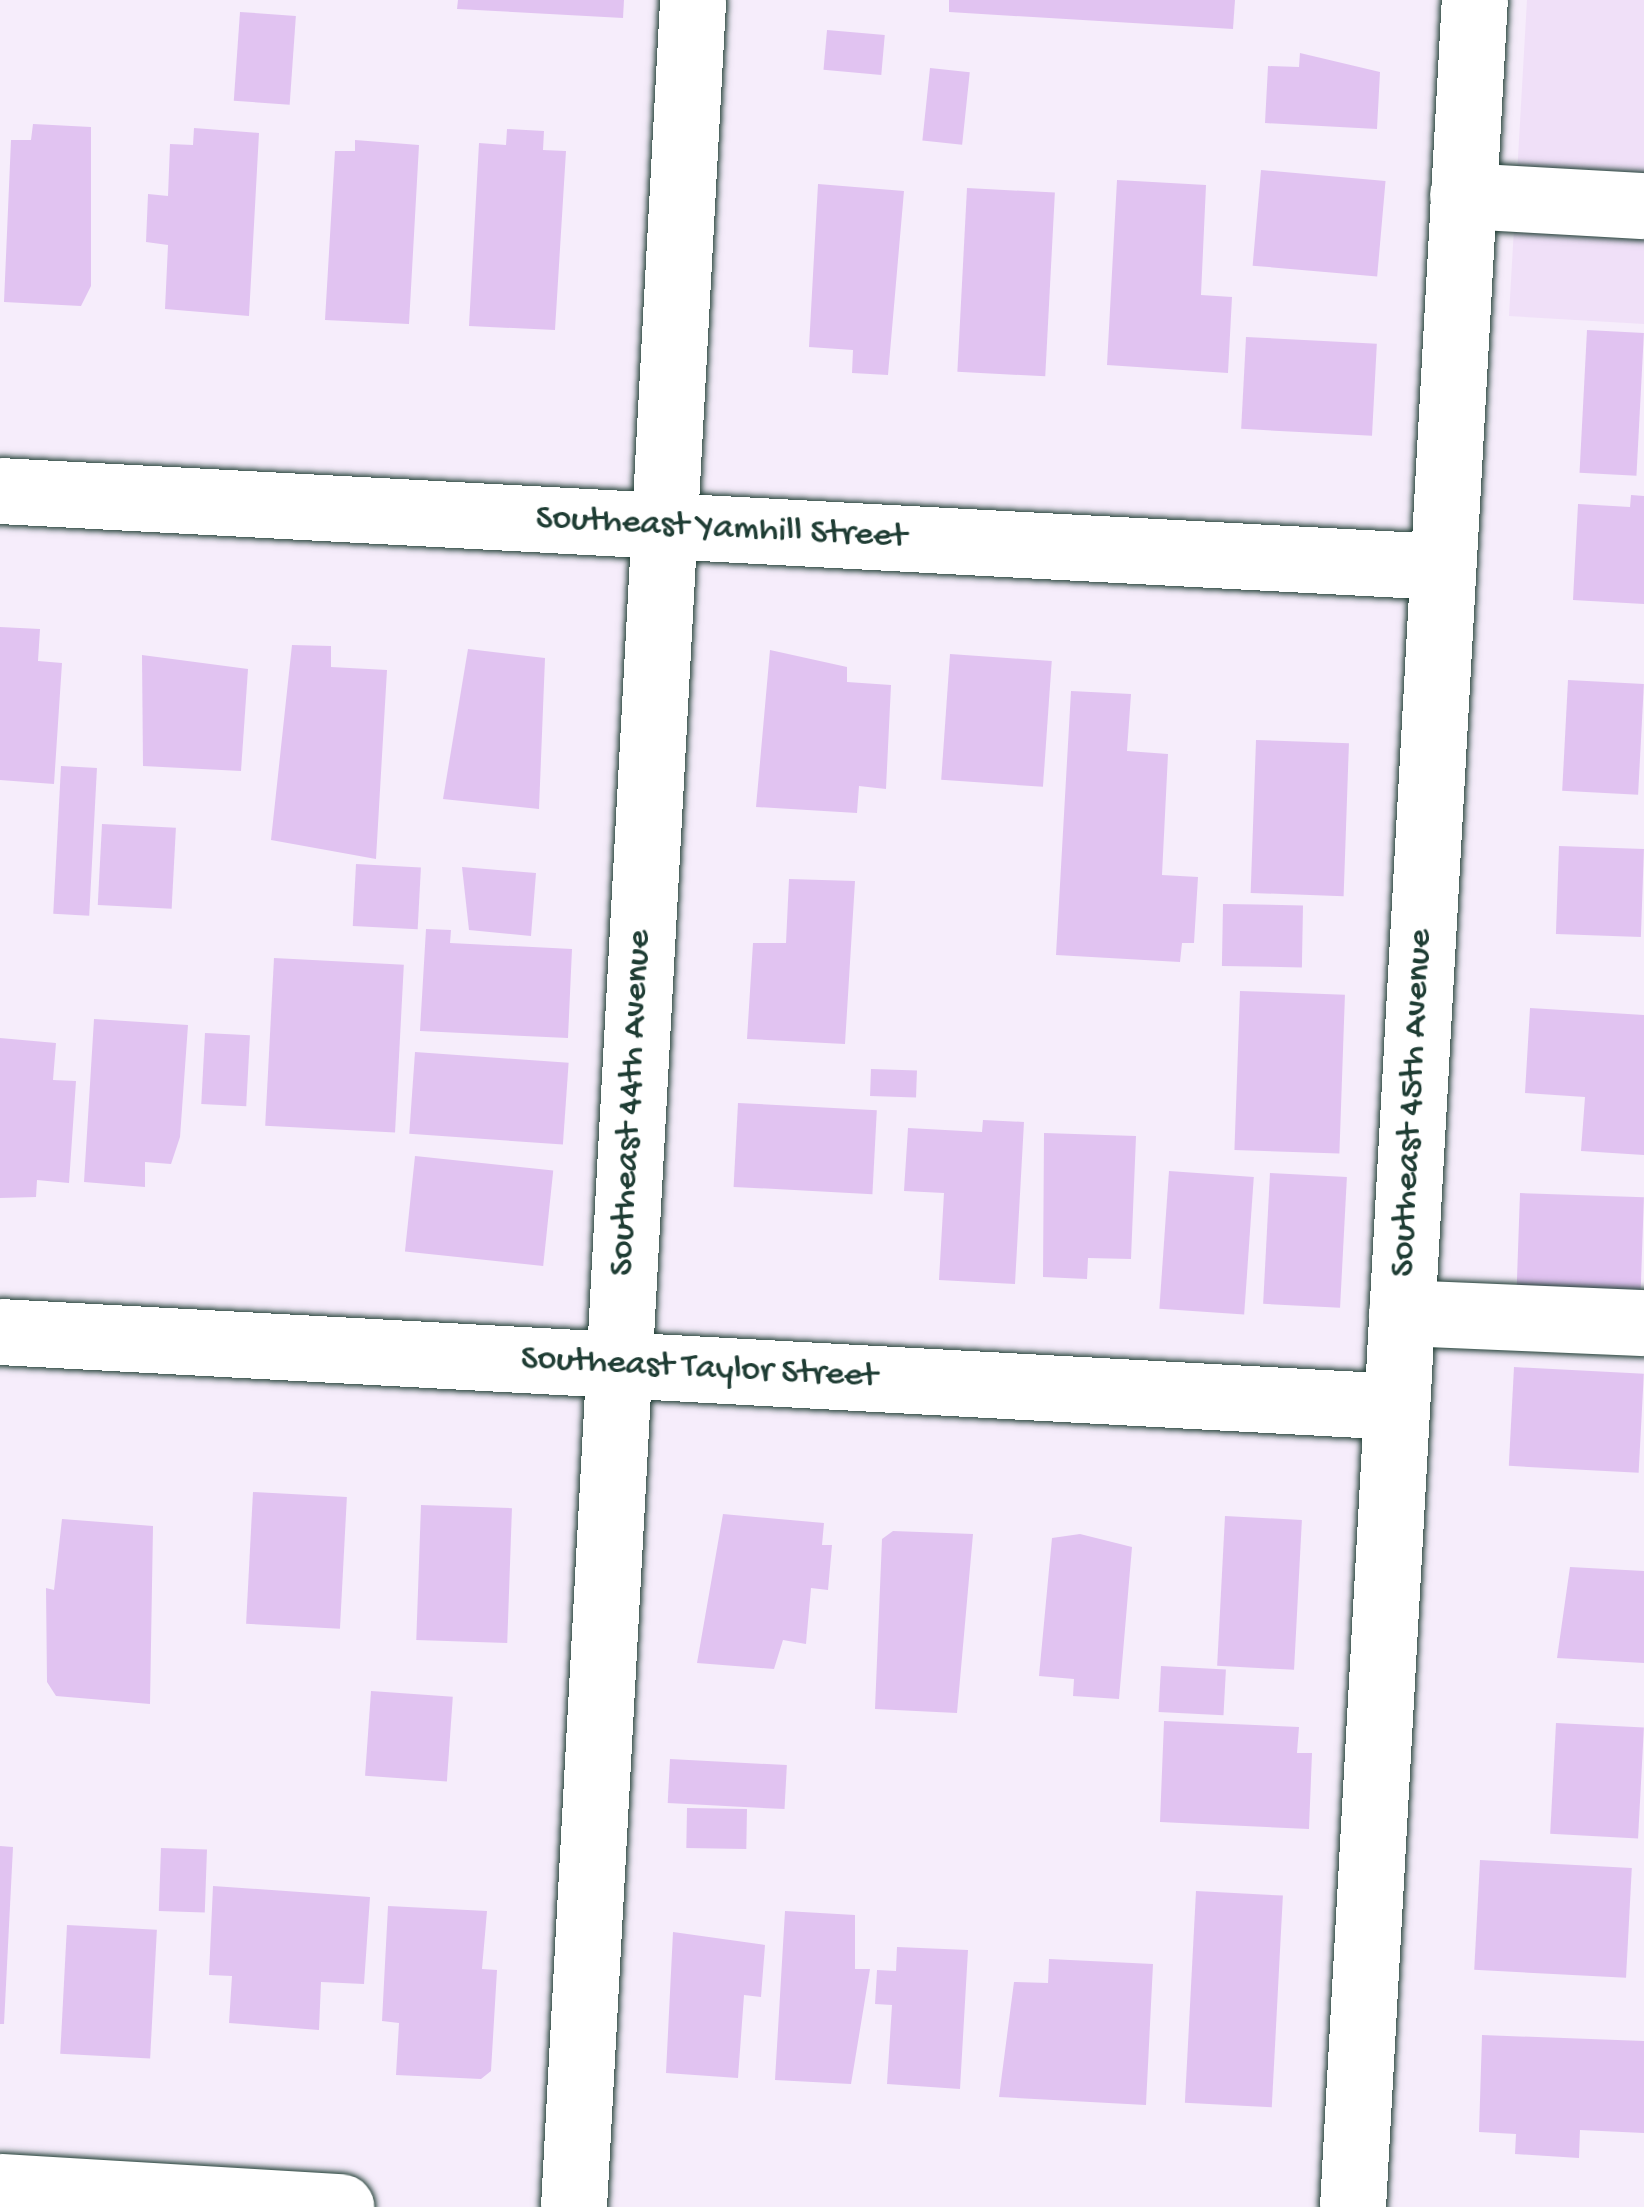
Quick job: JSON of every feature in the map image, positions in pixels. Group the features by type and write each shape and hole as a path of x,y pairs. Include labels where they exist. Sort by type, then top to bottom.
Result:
{"street":[{"name":"Southeast 44th Avenue","path":"574,2207 693,0"},
{"name":"Southeast 45th Avenue","path":"1353,2207 1475,0"},
{"path":"1463,196 1644,206"},
{"name":"Southeast Yamhill Street","path":"0,490 1442,567"},
{"path":"1402,1313 1644,1323"},
{"name":"Southeast Taylor Street","path":"0,1332 1397,1407"},
{"path":"0,2187 341,2207"}],"shaded area":[{"path":"1527,0 1644,0 1644,324 1509,316"}],"building":[{"path":"458,0 624,0 623,18 457,9"},
{"path":"949,0 1235,0 1233,29 949,12"},
{"path":"240,12 296,16 290,105 234,101"},
{"path":"827,30 885,35 881,75 824,70"},
{"path":"1300,53 1380,72 1377,129 1265,123 1268,66 1299,67"},
{"path":"930,68 970,72 962,145 922,141"},
{"path":"33,124 91,127 91,286 81,306 4,302 11,140 31,140"},
{"path":"194,128 259,133 249,316 165,309 168,245 146,242 148,194 168,196 170,144 193,145"},
{"path":"507,129 544,131 543,150 566,151 555,330 469,326 479,143 506,145"},
{"path":"355,140 419,145 409,324 325,320 335,151 355,151"},
{"path":"1261,170 1386,181 1377,277 1253,266"},
{"path":"1117,180 1206,185 1201,295 1232,297 1228,373 1107,365"},
{"path":"818,184 904,191 888,375 852,373 853,350 809,347"},
{"path":"967,188 1055,193 1045,376 957,372"},
{"path":"1587,330 1644,333 1636,476 1580,473"},
{"path":"1246,337 1377,344 1372,436 1241,429"},
{"path":"1631,495 1644,496 1644,604 1573,600 1578,504 1630,507"},
{"path":"0,627 40,629 38,661 62,663 54,784 0,780"},
{"path":"292,645 331,646 331,667 387,670 376,859 271,840"},
{"path":"468,649 545,658 539,809 443,799"},
{"path":"770,650 847,667 847,682 891,685 886,789 859,786 857,813 756,807"},
{"path":"950,654 1052,661 1043,787 941,780"},
{"path":"142,655 248,669 241,771 143,766"},
{"path":"1568,680 1644,684 1638,795 1562,791"},
{"path":"1071,691 1131,694 1127,751 1168,754 1162,875 1198,877 1194,943 1182,943 1180,962 1056,955"},
{"path":"1256,740 1349,743 1344,896 1251,893"},
{"path":"61,766 97,768 89,916 53,914"},
{"path":"102,824 176,828 172,909 98,905"},
{"path":"1559,846 1644,849 1641,937 1556,934"},
{"path":"356,864 421,867 418,929 353,926"},
{"path":"462,867 536,873 531,936 469,930"},
{"path":"789,879 855,881 845,1044 747,1039 753,943 786,943"},
{"path":"1223,904 1303,905 1302,967 1222,966"},
{"path":"426,929 451,930 450,943 572,949 568,1038 420,1031"},
{"path":"274,958 404,965 395,1133 265,1126"},
{"path":"1240,991 1345,995 1339,1154 1234,1150"},
{"path":"1530,1008 1644,1015 1644,1155 1581,1151 1585,1097 1525,1093"},
{"path":"94,1019 188,1025 180,1137 171,1164 145,1162 145,1187 84,1182"},
{"path":"205,1033 250,1035 246,1106 201,1104"},
{"path":"0,1038 56,1043 53,1080 76,1081 69,1183 37,1180 36,1197 0,1198"},
{"path":"415,1052 569,1063 563,1145 409,1134"},
{"path":"871,1069 917,1071 916,1098 870,1096"},
{"path":"738,1103 877,1110 872,1194 734,1187"},
{"path":"983,1120 1024,1122 1015,1284 939,1280 944,1193 904,1191 908,1128 982,1132"},
{"path":"1044,1133 1136,1136 1131,1259 1088,1258 1087,1279 1043,1277"},
{"path":"415,1156 553,1171 543,1266 405,1251"},
{"path":"1169,1171 1254,1177 1244,1315 1159,1309"},
{"path":"1270,1173 1347,1177 1340,1308 1263,1304"},
{"path":"1520,1193 1644,1197 1640,1296 1517,1292"},
{"path":"1514,1367 1644,1374 1639,1473 1509,1466"},
{"path":"253,1492 347,1497 340,1629 246,1624"},
{"path":"421,1505 512,1508 507,1643 416,1640"},
{"path":"723,1514 824,1523 822,1545 832,1545 828,1590 811,1588 806,1644 783,1640 774,1669 697,1663"},
{"path":"1225,1516 1302,1520 1294,1670 1217,1666"},
{"path":"62,1519 153,1526 150,1704 56,1696 47,1682 46,1588 54,1590"},
{"path":"893,1531 973,1534 957,1713 875,1709 882,1539"},
{"path":"1080,1534 1132,1547 1119,1699 1073,1696 1074,1679 1039,1676 1052,1538"},
{"path":"1570,1567 1644,1571 1644,1663 1557,1658"},
{"path":"1161,1666 1226,1669 1224,1715 1159,1712"},
{"path":"371,1691 453,1697 447,1782 365,1776"},
{"path":"1164,1721 1299,1727 1297,1753 1312,1753 1309,1829 1160,1822"},
{"path":"1556,1723 1644,1728 1638,1838 1550,1834"},
{"path":"670,1759 787,1765 785,1809 668,1803"},
{"path":"687,1808 747,1809 746,1849 686,1848"},
{"path":"0,1846 13,1847 4,2024 0,2024"},
{"path":"161,1848 207,1850 205,1913 159,1911"},
{"path":"1480,1860 1632,1868 1626,1978 1474,1970"},
{"path":"213,1886 370,1897 364,1984 321,1982 319,2030 229,2023 232,1976 209,1975"},
{"path":"1196,1891 1283,1896 1272,2107 1185,2103"},
{"path":"388,1906 487,1911 482,1969 497,1970 491,2071 481,2079 396,2075 399,2023 382,2021"},
{"path":"785,1911 855,1915 855,1969 870,1969 851,2084 775,2080"},
{"path":"67,1925 157,1930 150,2059 60,2054"},
{"path":"673,1932 765,1945 761,1997 744,1995 738,2078 666,2073"},
{"path":"897,1947 968,1950 960,2089 887,2084 892,2005 875,2004 877,1970 896,1971"},
{"path":"1049,1959 1153,1964 1146,2105 999,2097 1014,1982 1048,1983"},
{"path":"1482,2035 1644,2041 1644,2133 1580,2130 1579,2158 1515,2154 1516,2134 1479,2132"}]}
